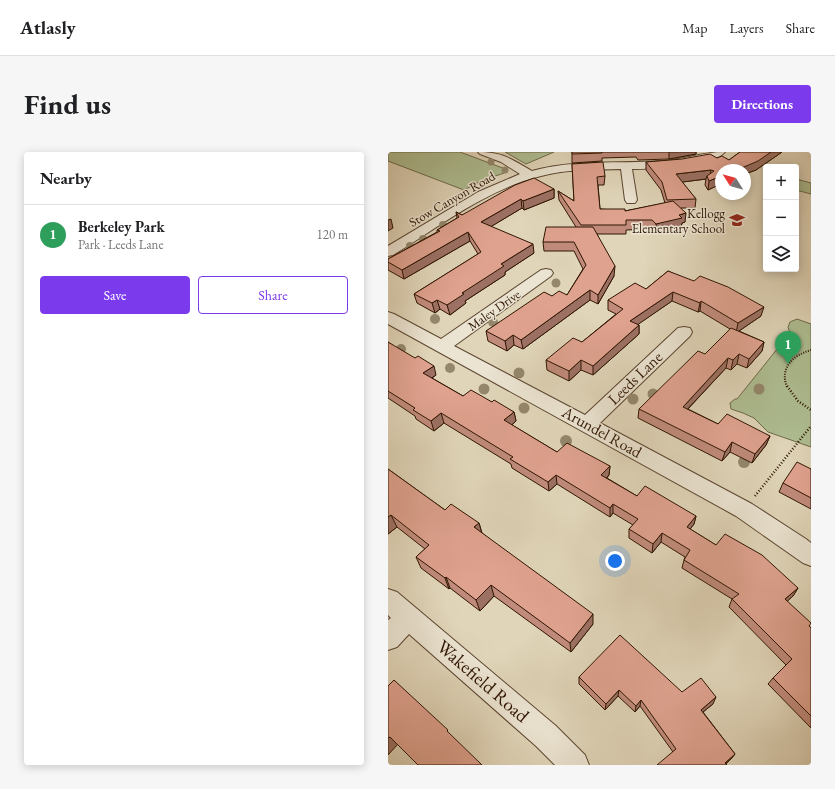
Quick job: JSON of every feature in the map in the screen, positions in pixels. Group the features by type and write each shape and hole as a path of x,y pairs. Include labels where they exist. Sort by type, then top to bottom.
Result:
{"street":[{"path":"484,152 505,160 530,175"},
{"name":"Stow Canyon Road","path":"388,252 486,193 514,180 530,175 567,168 651,166 696,160 719,152"},
{"path":"626,166 631,200"},
{"name":"Maley Drive","path":"442,346 546,273"},
{"name":"Arundel Road","path":"388,317 744,510 811,556"},
{"name":"Leeds Lane","path":"587,424 684,332"},
{"name":"Wakefield Road","path":"388,600 546,736 575,765"},
{"path":"388,638 408,617"}],"path":[{"path":"811,350 799,353 793,357 788,363 783,376 786,387 794,398 811,410"},
{"path":"744,510 811,426"}],"green space":[{"path":"388,152 460,152 508,170 464,190 388,161"},
{"path":"505,152 554,152 526,164"},
{"path":"799,180 811,183 811,194 799,191"},
{"path":"797,319 811,324 811,447 768,432 754,418 731,409 730,403 737,399 790,333 788,327 790,322"}],"building":[{"path":"572,152 602,152 602,153 572,154"},
{"path":"740,152 771,152 751,164 715,164 715,178 709,181 707,176 714,171 711,170 676,174 696,199 667,200 662,182 646,162 682,159 710,154 717,158 722,156 729,160"},
{"path":"603,162 605,176 597,177 600,209 625,209 625,211 673,201 686,213 679,215 682,218 656,224 652,220 626,220 626,225 581,225 558,191 574,201 572,164"},
{"path":"534,178 554,189 523,201 521,199 481,222 533,244 501,264 504,266 462,293 464,294 447,305 437,300 432,303 414,294 481,252 468,232 402,270 388,262 388,259 440,231 437,230 459,217 456,212 462,215 515,185"},
{"path":"546,227 593,227 615,266 598,295 590,290 521,340 513,335 505,341 486,331 544,292 552,296 559,291 567,295 586,265 574,242 543,242"},
{"path":"668,271 694,281 700,276 728,287 764,307 738,323 701,301 700,303 673,292 630,321 639,325 593,366 581,360 569,371 546,360 573,338 582,342 623,309 608,300 635,283 646,289"},
{"path":"731,328 764,342 749,359 739,354 733,360 728,358 683,407 718,424 727,414 770,436 755,454 732,442 725,452 639,409 698,351 705,354"},
{"path":"388,342 415,358 418,356 434,366 423,373 463,396 471,390 492,402 494,400 514,412 504,420 557,452 567,443 610,466 601,475 637,496 645,486 696,516 687,527 716,545 725,534 762,555 798,588 785,599 811,623 809,626 811,628 811,716 773,678 792,659 732,599 739,594 684,560 690,550 662,533 653,544 629,529 638,519 613,504 610,508 556,475 548,482 510,459 513,457 441,413 431,421 413,410 415,408 388,391"},
{"path":"797,462 811,469 811,498 783,483"},
{"path":"388,469 445,510 451,504 479,523 474,527 593,614 570,643 491,585 476,600 446,577 445,578 416,557 429,545 391,515 388,517"},
{"path":"620,635 682,692 701,678 716,697 701,710 735,754 725,763 727,765 657,765 676,749 641,700 636,706 619,690 606,704 579,677"},
{"path":"394,680 448,730 447,731 482,765 418,765 390,737 388,738 388,686"}],"place":[{"name":"Kellogg Elementary School","path":"737,220"},
{"name":"Berkeley Park","path":"788,364"}]}
